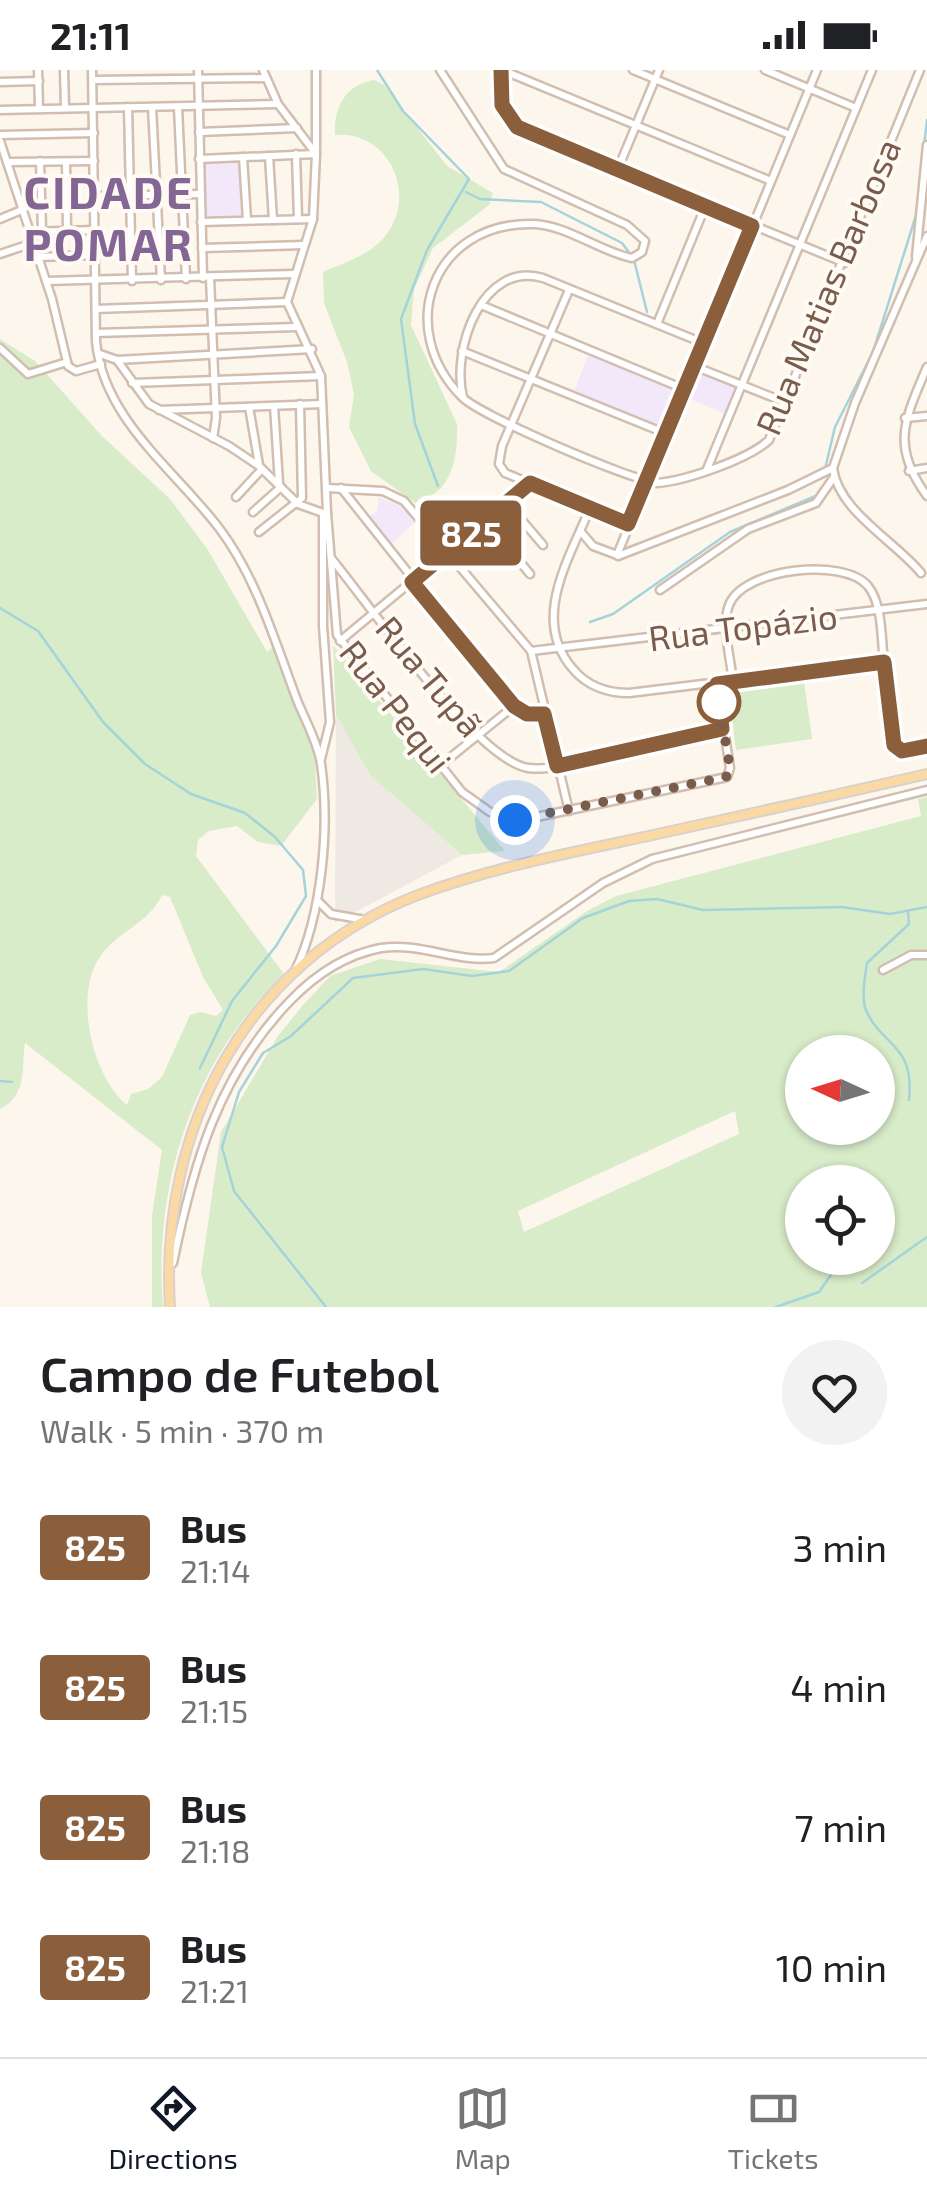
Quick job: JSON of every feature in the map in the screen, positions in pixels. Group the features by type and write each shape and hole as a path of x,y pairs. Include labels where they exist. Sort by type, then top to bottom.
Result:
{"main road":[{"path":"170,1307 172,1200 197,1111 236,1041 294,974 370,919 418,895 532,862 927,774"}],"street":[{"path":"38,70 39,108"},
{"path":"64,70 65,108"},
{"path":"92,70 96,333 101,364 130,423 221,530 243,567 321,760"},
{"path":"198,70 202,248 210,305 216,408 212,438"},
{"path":"294,974 309,944 318,900 321,760 330,722 323,626 326,488 321,376 312,349 287,302 313,219 316,70"},
{"path":"440,70 504,169 627,225 643,236 644,246 637,256 628,257 552,228 527,224 506,226 469,240 438,276 426,318 437,363 464,399 647,481"},
{"path":"771,181 501,70 500,99 512,123 618,171 844,263"},
{"path":"633,70 790,135"},
{"path":"618,171 659,70"},
{"path":"766,70 856,108"},
{"path":"616,556 817,70"},
{"path":"707,469 872,70"},
{"name":"Rua Matias Barbosa","path":"647,481 676,480 765,444 786,403 920,70"},
{"path":"93,80 198,80 264,74 278,104 316,153"},
{"path":"0,82 38,81"},
{"path":"0,110 278,104"},
{"path":"128,107 132,281"},
{"path":"152,107 160,280"},
{"path":"178,107 186,279"},
{"path":"199,132 297,128"},
{"path":"94,133 0,138 46,281 67,362 76,371 101,364"},
{"path":"915,263 927,145"},
{"path":"199,159 316,153"},
{"path":"296,154 298,219"},
{"path":"270,156 273,220"},
{"path":"242,157 247,220"},
{"path":"40,161 42,231"},
{"path":"66,161 67,230"},
{"path":"10,162 94,161"},
{"path":"94,196 200,194"},
{"path":"657,324 706,206"},
{"path":"0,219 24,209"},
{"path":"201,222 313,219"},
{"path":"30,232 94,230"},
{"path":"921,573 856,509 834,477 833,468 844,431 927,236"},
{"path":"0,254 33,243"},
{"path":"202,248 304,245"},
{"path":"38,257 95,255"},
{"path":"46,281 293,274"},
{"path":"464,399 458,373 462,351 482,305 499,283 520,275 544,278 704,343"},
{"path":"570,289 498,457 505,473 628,524"},
{"path":"96,308 287,302"},
{"path":"482,305 684,389"},
{"path":"96,333 298,327"},
{"path":"0,348 28,374 67,362"},
{"path":"98,353 117,360 312,349"},
{"path":"462,351 667,434"},
{"path":"117,360 132,384 158,410 261,468 298,504 326,510"},
{"path":"694,366 786,403"},
{"path":"927,367 904,418 909,471 927,496"},
{"path":"132,384 321,376"},
{"path":"259,532 298,504 304,482 300,404"},
{"path":"158,410 322,404"},
{"path":"236,498 261,468 250,406"},
{"path":"274,406 280,486"},
{"path":"904,418 927,416"},
{"path":"570,555 581,547 592,546 616,556 833,468"},
{"path":"909,471 927,468"},
{"path":"660,590 748,528 816,503 834,477"},
{"path":"340,640 530,483"},
{"path":"253,512 280,486"},
{"path":"326,488 383,490 398,497 531,650 569,811"},
{"path":"326,510 341,488"},
{"path":"341,488 514,706 527,714 544,714"},
{"path":"508,504 542,545"},
{"path":"590,508 552,611 558,650 581,677 610,692 717,684 884,662"},
{"name":"Rua Pequi","path":"326,510 334,626 340,640 462,792 499,816 522,820 726,777 730,768 722,729"},
{"path":"486,520 530,574"},
{"path":"580,531 592,546"},
{"path":"623,538 642,546"},
{"name":"Rua Tupã","path":"330,558 476,736 517,765 557,766 722,729"},
{"path":"733,682 729,604 740,590 760,578 839,569 857,576 872,591 878,611 894,745 902,751 927,746"},
{"name":"Rua Topázio","path":"531,650 558,650 927,604"},
{"path":"717,684 722,729"},
{"path":"442,765 514,706"},
{"path":"168,1284 189,1188 231,1076 266,1026 323,972 366,952 393,947 494,958 603,883 652,859 927,790"},
{"path":"318,900 331,914 370,919"},
{"path":"883,970 911,955 927,955"}],"shaded area":[{"path":"240,160 242,216 206,217 204,161"},
{"path":"589,353 678,390 663,427 574,391"},
{"path":"699,372 736,387 725,414 688,398"},
{"path":"378,497 403,507 416,521 388,547 368,518 378,510"},
{"path":"336,715 370,775 462,855 335,923"}],"green space":[{"path":"374,80 384,85 447,166 493,193 489,205 433,248 414,289 411,325 457,424 451,472 438,491 415,503 371,471 349,427 354,394 347,362 324,303 323,272 375,246 396,216 398,182 392,166 369,142 335,135 343,99 356,87"},
{"path":"0,339 35,361 102,436 170,499 208,550 267,652 274,646 314,747 317,799 281,846 258,842 237,826 209,831 198,840 196,856 284,974 225,1045 186,1126 165,1215 163,1307 152,1307 152,1215 162,1150 25,1043 19,1089 0,1109","holes":["162,895 170,897 203,977 223,1010 216,1016 200,1012 190,1015 162,1077 148,1089 131,1094 127,1105 104,1075 96,1055 87,1011 88,990 93,970 109,946 149,913"]},
{"path":"333,645 505,851 462,855 370,775 336,715"},
{"path":"804,681 812,739 736,750 728,692"},
{"path":"927,797 927,1307 210,1307 201,1273 221,1132 278,1036 330,976 380,959 499,972 587,911 616,896 921,816 918,799","holes":["735,1111 739,1134 524,1232 518,1211"]}],"waterway":[{"path":"377,70 403,111 469,179 427,250 401,319 415,424 438,486"},
{"path":"924,146 927,120"},
{"path":"466,192 480,199 541,202 622,243 631,255"},
{"path":"826,465 835,427 873,352 918,209"},
{"path":"634,260 647,312"},
{"path":"590,622 613,614 730,532 818,495"},
{"path":"0,608 38,631 103,722 145,764 191,794 245,813 275,837 303,870 306,896 276,946 232,1001 200,1068"},
{"path":"326,1307 234,1191 222,1147 239,1092 263,1053 291,1036 353,978 423,969 472,976 509,971 583,918 629,901 657,899 703,910 842,907 890,914 927,907"},
{"path":"908,912 909,924 867,963 864,993 872,1022 907,1067 909,1100"},
{"path":"0,1081 12,1082"},
{"path":"862,1283 927,1237"},
{"path":"776,1307 819,1292 831,1275"}],"bus line":[{"name":"825","path":"501,70 502,105 505,115 517,127 752,226 628,524 530,483 412,582 514,706 527,714 544,714 557,766 722,729 717,684 884,662 894,745 902,751 927,746"}],"district":[{"name":"CIDADE POMAR","path":"109,219"}],"route":[{"path":"515,820 726,777 730,768 719,702"}]}
